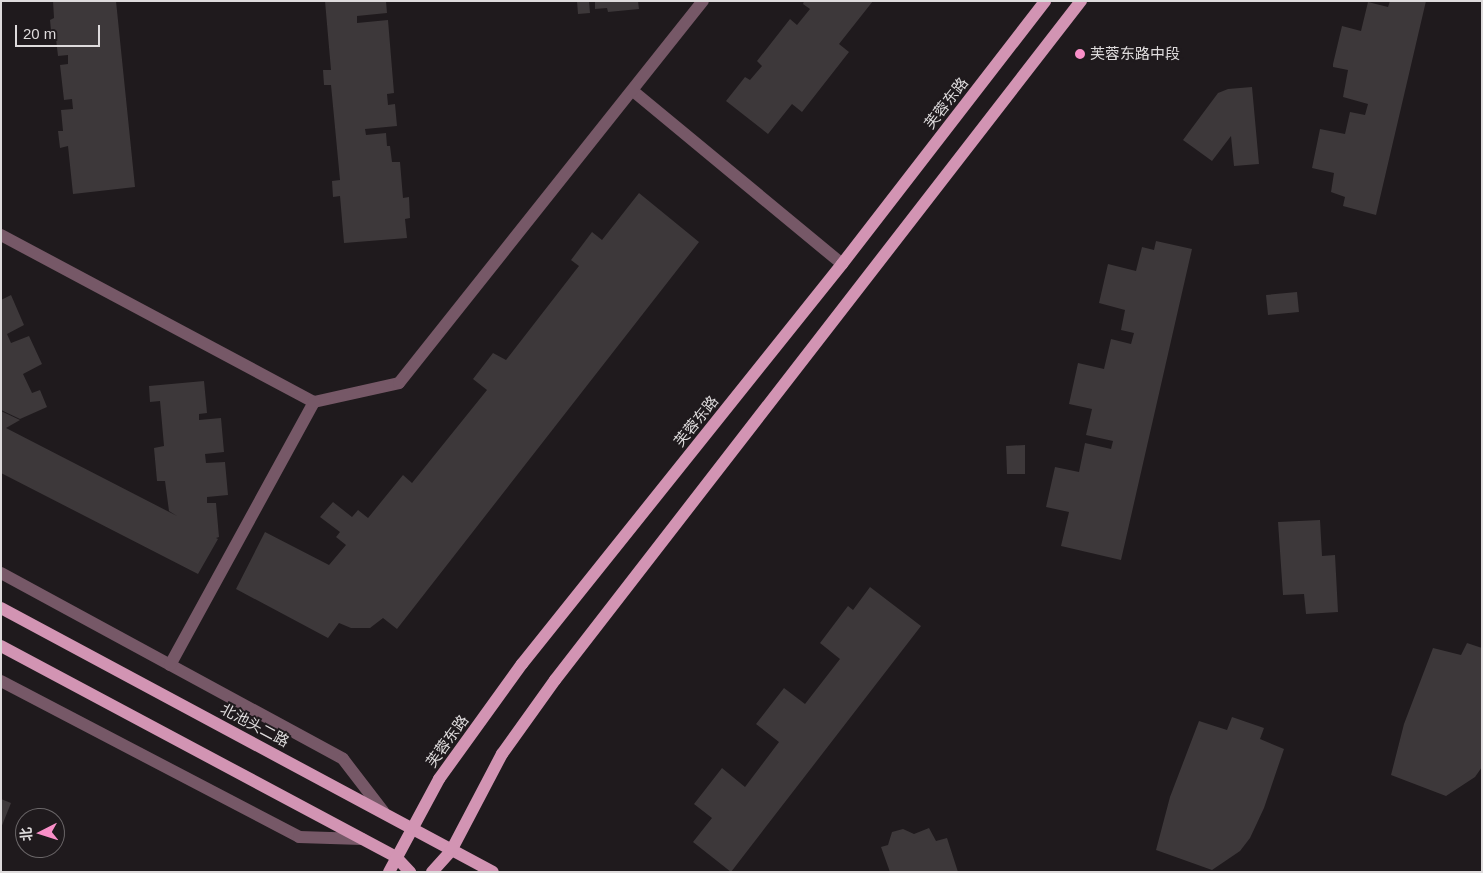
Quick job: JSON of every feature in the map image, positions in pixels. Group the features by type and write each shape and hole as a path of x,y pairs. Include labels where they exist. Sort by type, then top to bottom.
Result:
{"main road":[{"name":"芙蓉东路","path":"389,872 439,779 522,664 842,264 1045,1"},
{"path":"432,872 451,851 502,754 555,680 1081,1"},
{"name":"北池头二路","path":"1,608 383,811 451,851 493,872"},
{"path":"1,646 396,857 410,872"}],"street":[{"path":"1,235 314,402 399,383 703,1"},
{"path":"632,92 842,264"},
{"path":"170,664 314,402"},
{"path":"1,573 343,759 383,811"},
{"path":"1,681 299,837 362,839"}],"building":[{"path":"53,1 116,1 135,187 73,194 68,146 60,148 58,131 63,131 61,110 73,109 72,99 64,100 60,65 68,64 68,55 58,56 56,39 52,40 50,20 54,18"},
{"path":"325,1 386,1 387,13 357,16 357,23 388,20 394,93 387,94 388,105 395,104 397,126 365,129 366,135 386,133 387,146 390,146 392,162 400,162 403,198 409,197 410,218 405,219 407,238 344,243 340,196 333,197 332,181 340,180 331,85 324,85 323,70 331,70"},
{"path":"577,1 589,1 590,13 578,14"},
{"path":"595,1 638,1 639,9 608,12 607,8 595,9"},
{"path":"804,1 873,1 839,44 849,52 802,112 792,104 768,134 726,101 745,77 750,80 762,66 757,61 790,19 797,25 810,9 803,4"},
{"path":"1390,1 1426,1 1376,215 1343,206 1345,197 1331,192 1334,173 1312,168 1320,129 1345,134 1350,112 1365,115 1368,104 1343,97 1348,70 1333,67 1342,26 1361,31 1368,2 1388,7"},
{"path":"1252,87 1259,164 1234,166 1231,136 1212,161 1183,140 1218,93 1228,89"},
{"path":"639,193 699,242 397,629 383,618 370,628 351,628 339,623 328,638 236,589 265,532 329,565 346,545 336,537 340,532 320,517 333,502 352,517 358,510 368,518 403,475 412,483 487,390 473,379 493,353 506,360 579,266 571,260 592,232 602,240"},
{"path":"1156,241 1192,249 1121,560 1061,546 1069,512 1046,507 1055,467 1079,472 1085,443 1111,449 1113,441 1086,435 1092,409 1069,404 1078,363 1104,369 1111,339 1131,344 1134,333 1121,330 1125,310 1099,303 1108,264 1136,271 1142,247 1154,250"},
{"path":"1297,292 1299,312 1268,315 1266,295"},
{"path":"11,295 24,325 7,334 11,343 29,336 42,364 23,374 32,393 40,390 47,407 20,419 1,410 1,300"},
{"path":"204,381 207,413 199,414 199,420 221,418 224,452 205,454 206,463 225,462 228,495 207,497 207,503 216,503 219,537 216,538 218,539 198,574 1,473 1,411 20,420 6,428 177,516 169,511 165,481 157,481 154,448 164,446 160,401 150,402 149,386"},
{"path":"1025,445 1025,474 1007,474 1006,446"},
{"path":"1320,520 1322,556 1335,555 1338,612 1306,614 1304,594 1283,595 1278,522"},
{"path":"870,587 921,626 731,872 693,842 712,818 694,804 722,768 745,787 779,742 756,724 784,688 805,704 840,659 820,643 848,606 853,610"},
{"path":"1467,643 1482,648 1482,767 1475,777 1446,796 1391,775 1404,724 1433,648 1461,655"},
{"path":"1232,717 1264,728 1260,739 1284,749 1264,808 1250,838 1240,851 1212,870 1156,850 1170,797 1199,721 1227,730"},
{"path":"1,799 11,803 1,828"},
{"path":"929,828 936,841 947,838 958,872 890,872 881,847 888,845 892,832 903,829 914,834"}],"place":[{"name":"芙蓉东路中段","path":"1080,54"}]}
